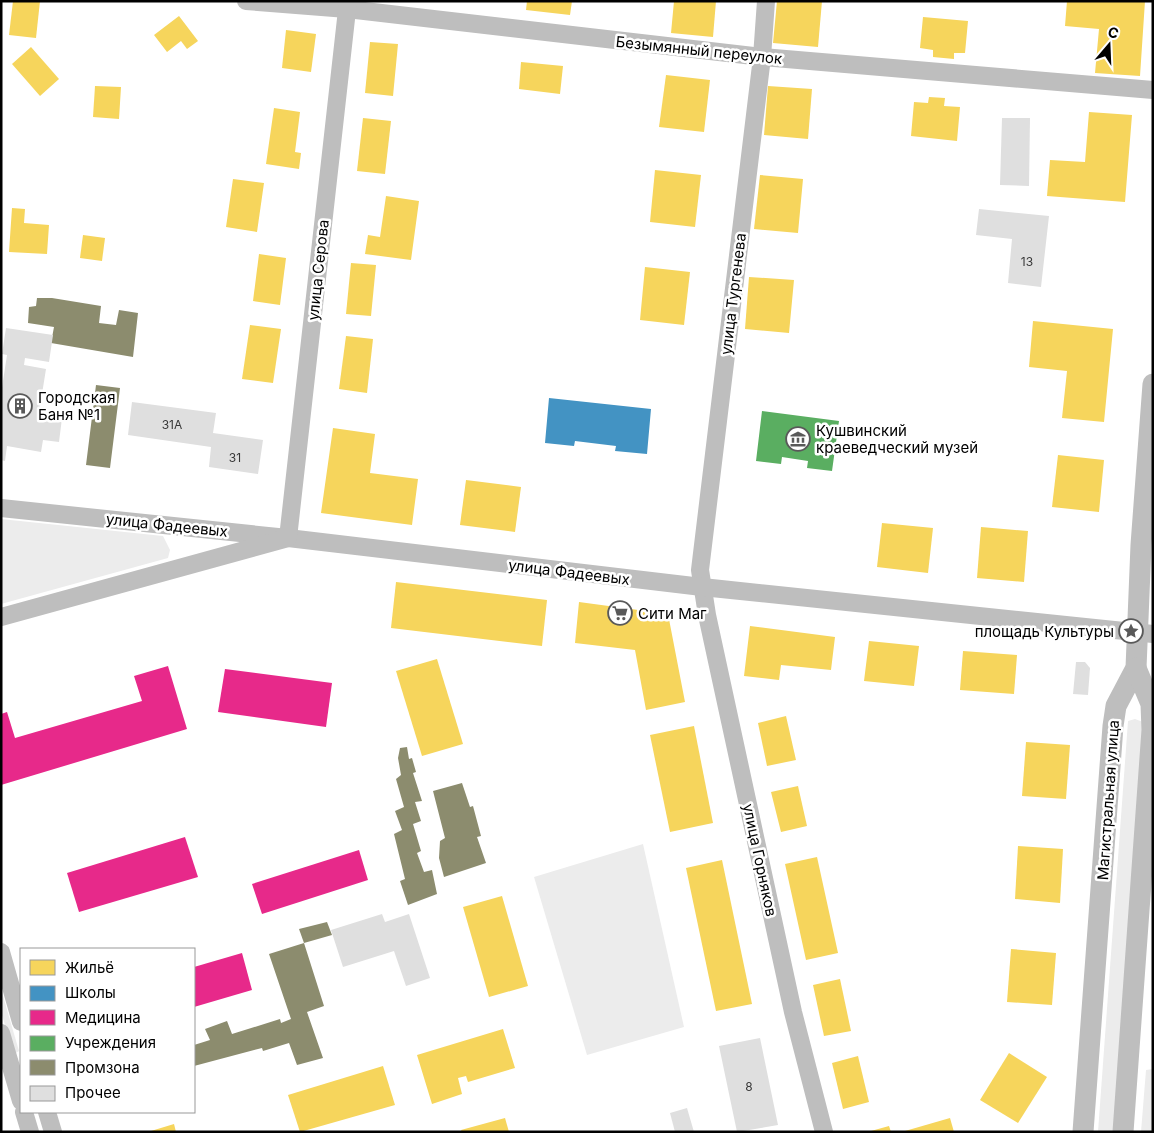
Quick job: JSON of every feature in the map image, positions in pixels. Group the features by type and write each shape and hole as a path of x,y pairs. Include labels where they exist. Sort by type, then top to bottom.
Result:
{"main road":[{"name":"Магистральная улица","path":"1083,1132 1113,726 1116,706 1136,668 1145,634 1141,545 1153,384"},
{"path":"1122,1132 1151,750 1151,704 1136,668"}],"street":[{"name":"Безымянный переулок","path":"246,1 348,5 762,57 1153,90"},
{"name":"улица Тургенева","path":"702,587 700,570 762,57 766,1"},
{"name":"улица Серова","path":"288,538 348,5"},
{"name":"улица Фадеевых","path":"1,508 288,538 702,587 1145,634"},
{"path":"1,617 288,538"},
{"name":"улица Горняков","path":"702,587 793,1012 824,1132"},
{"path":"1,952 20,1018"},
{"path":"1,1033 17,1067 20,1092"},
{"path":"24,1113 30,1132"},
{"path":"48,1113 53,1132"}],"shaded area":[{"path":"1,519 163,536 170,550 168,558 1,604"},
{"path":"1135,719 1143,722 1114,1132 1098,1132 1128,721"},
{"path":"643,844 684,1027 587,1055 534,877"},
{"path":"1,989 19,1051 14,1054 1,1012"},
{"path":"1153,1069 1153,1132 1141,1132 1146,1070"}],"building: Жильё":[{"path":"13,1 40,1 36,38 9,35"},
{"path":"527,1 572,1 570,15 526,10"},
{"path":"674,1 716,1 713,37 671,33"},
{"path":"777,1 822,1 818,47 773,43"},
{"path":"1067,1 1145,1 1140,76 1095,73 1099,29 1065,26"},
{"path":"179,16 198,41 187,49 181,41 167,52 154,35"},
{"path":"923,17 968,21 965,53 954,53 954,59 933,57 933,50 920,48"},
{"path":"286,30 316,34 311,72 282,68"},
{"path":"370,42 398,44 393,96 365,93"},
{"path":"31,47 59,79 40,96 12,64"},
{"path":"521,62 563,66 560,94 519,89"},
{"path":"666,75 710,80 704,132 659,127"},
{"path":"95,86 121,87 119,119 93,117"},
{"path":"768,86 812,89 808,139 764,135"},
{"path":"929,97 945,98 944,106 960,107 957,141 911,136 914,102 928,103"},
{"path":"274,108 300,112 295,152 301,153 299,169 266,164"},
{"path":"1089,112 1132,115 1125,202 1047,196 1050,160 1085,162"},
{"path":"363,118 391,121 385,174 357,171"},
{"path":"655,170 701,175 695,227 650,222"},
{"path":"760,175 803,179 798,233 754,229"},
{"path":"233,179 264,183 257,232 226,227"},
{"path":"386,196 419,201 411,260 365,254 368,235 380,237"},
{"path":"12,208 25,209 24,223 49,225 47,254 9,252"},
{"path":"83,235 105,238 102,261 80,258"},
{"path":"259,254 286,258 280,305 253,301"},
{"path":"351,263 376,265 371,316 346,314"},
{"path":"645,267 690,272 684,325 640,320"},
{"path":"749,277 794,280 789,333 745,329"},
{"path":"1033,321 1113,329 1104,422 1062,418 1067,371 1029,367"},
{"path":"250,325 281,329 273,383 242,379"},
{"path":"346,336 373,339 367,393 339,389"},
{"path":"333,428 375,434 370,473 418,479 412,525 321,513"},
{"path":"1058,455 1104,460 1099,512 1052,507"},
{"path":"466,480 521,487 515,532 460,525"},
{"path":"882,523 933,528 928,573 877,567"},
{"path":"981,527 1028,531 1024,582 977,578"},
{"path":"396,582 547,600 542,646 391,628"},
{"path":"579,602 668,614 685,702 646,710 635,650 575,643"},
{"path":"750,626 835,637 831,670 781,665 779,680 744,676"},
{"path":"869,641 919,646 914,686 864,681"},
{"path":"963,651 1017,655 1014,694 960,690"},
{"path":"437,659 463,744 422,756 396,671"},
{"path":"786,716 796,760 767,766 758,723"},
{"path":"694,726 713,823 670,832 650,735"},
{"path":"1026,742 1070,745 1066,799 1022,796"},
{"path":"798,786 807,826 781,832 771,792"},
{"path":"1018,846 1063,849 1060,903 1015,899"},
{"path":"817,857 838,953 806,960 785,864"},
{"path":"722,860 752,1004 716,1011 686,868"},
{"path":"502,896 528,986 489,997 463,907"},
{"path":"1011,949 1056,953 1052,1005 1007,1002"},
{"path":"840,979 851,1031 824,1036 813,985"},
{"path":"503,1029 515,1068 468,1082 466,1076 458,1078 462,1094 432,1104 417,1055"},
{"path":"1009,1053 1047,1077 1018,1123 980,1100"},
{"path":"858,1056 869,1102 843,1109 832,1063"},
{"path":"383,1066 395,1105 300,1132 288,1095"},
{"path":"505,1118 509,1132 462,1132 461,1130"},
{"path":"950,1118 954,1132 905,1132 905,1131"},
{"path":"174,1124 176,1132 151,1132 151,1131"},
{"path":"889,1126 891,1132 871,1132 871,1131"}],"building: Школы":[{"path":"549,398 651,409 647,454 615,451 616,446 575,441 574,446 545,443"}],"building: Медицина":[{"path":"168,666 187,729 1,785 1,714 7,712 15,738 142,701 134,676"},
{"path":"225,669 332,683 326,727 218,712"},
{"path":"185,837 198,877 79,912 67,873"},
{"path":"359,850 368,880 262,914 252,884"},
{"path":"242,953 252,990 195,1007 195,967"}],"building: Учреждения":[{"name":"Кушвинский краеведческий музей","path":"762,411 839,421 832,471 807,468 808,461 782,457 781,464 756,461"}],"building: Промзона":[{"path":"37,298 52,298 101,306 99,323 116,325 119,310 138,313 133,357 51,343 54,327 28,323 29,307 36,306"},
{"path":"96,385 120,388 110,468 86,465"},
{"path":"407,747 409,759 412,758 416,772 413,773 422,801 415,802 421,821 413,824 421,851 417,853 424,872 432,870 437,894 408,905 400,881 405,879 394,834 402,830 395,811 404,807 396,779 401,775 398,758 400,748"},
{"path":"462,783 470,807 473,806 481,836 477,837 486,863 444,877 439,858 440,841 445,838 433,791"},
{"path":"327,922 332,935 304,943 299,929"},
{"path":"304,943 324,1006 307,1012 323,1058 297,1065 289,1043 263,1051 262,1048 195,1066 195,1045 210,1040 205,1029 227,1021 232,1034 280,1019 281,1023 291,1019 269,954"}],"building: Прочее":[{"path":"1002,118 1030,118 1029,186 1000,185"},
{"path":"979,209 1049,216 1041,287 1008,283 1012,239 976,235"},
{"name":"Городская Баня №1","path":"6,328 53,335 49,362 25,358 24,365 46,369 38,419 46,420 47,416 62,418 59,442 43,440 41,452 7,446 5,461 1,460 1,394 7,355 2,354"},
{"path":"132,402 216,413 213,433 263,440 258,474 209,467 211,447 128,435"},
{"path":"1076,662 1085,662 1090,668 1088,695 1073,694"},
{"path":"382,914 385,922 409,914 430,978 406,986 394,951 343,967 331,930"},
{"path":"760,1038 778,1125 737,1132 719,1046"},
{"path":"687,1108 694,1132 675,1132 670,1113"}],"place":[{"name":"Городская Баня №1","path":"20,406"},
{"name":"Кушвинский краеведческий музей","path":"798,439"},
{"name":"Сити Маг","path":"620,613"},
{"name":"площадь Культуры","path":"1131,631"}]}
